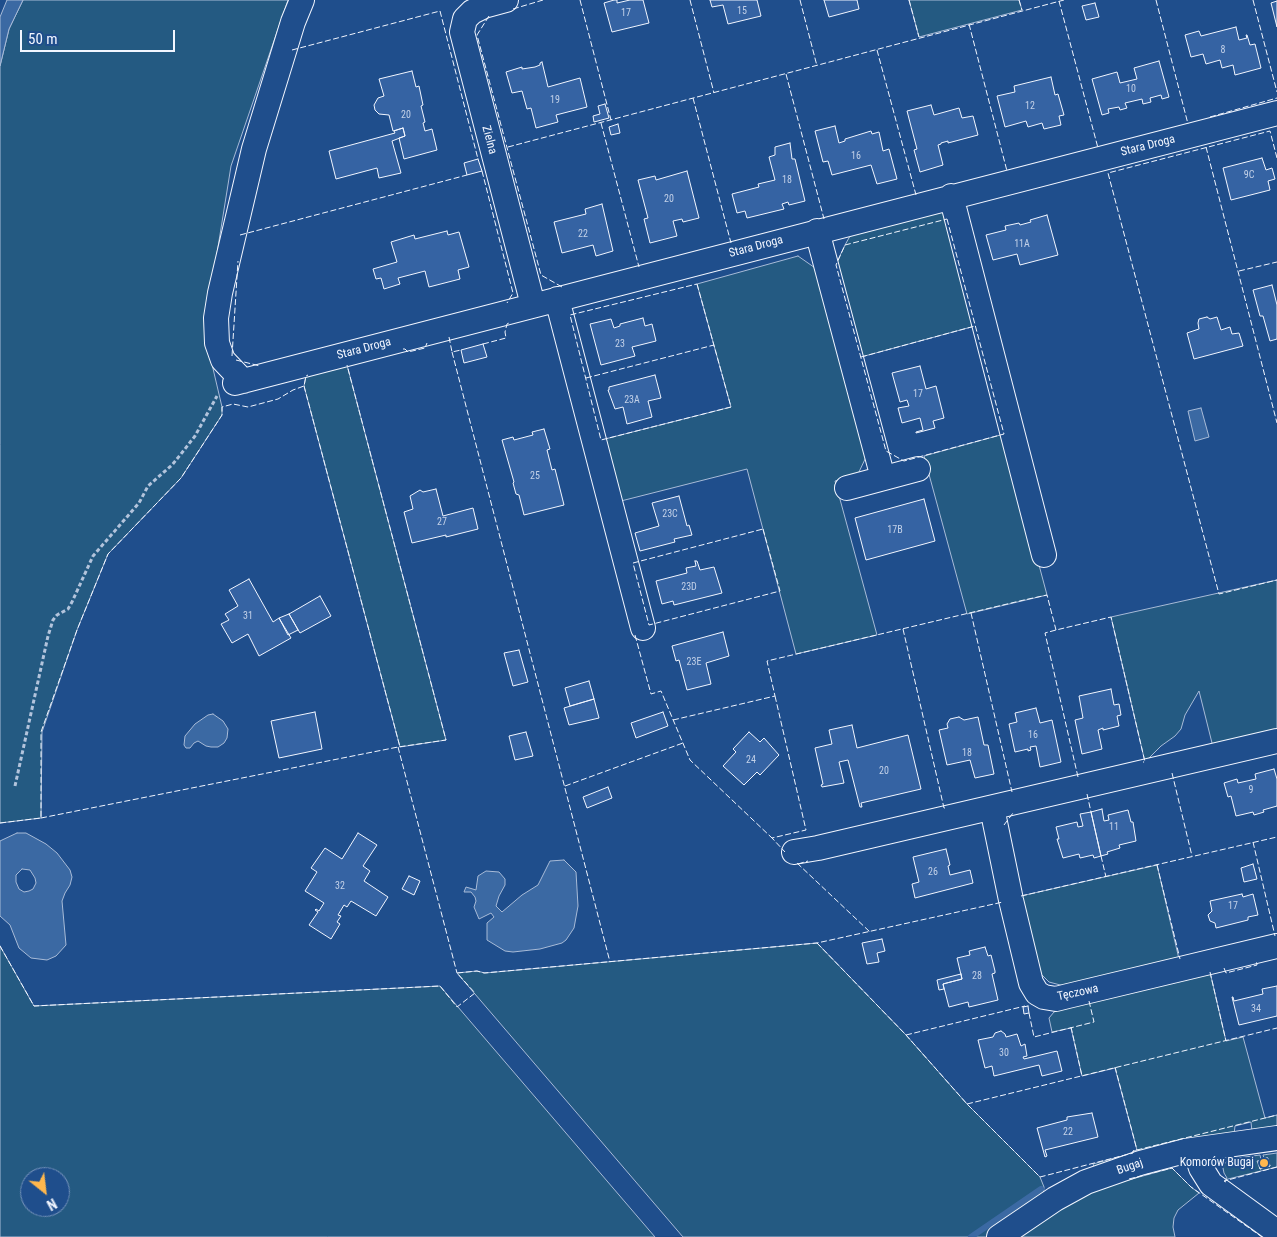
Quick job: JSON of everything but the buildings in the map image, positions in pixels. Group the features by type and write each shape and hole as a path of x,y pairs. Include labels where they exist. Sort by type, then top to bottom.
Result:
{"street":[{"path":"237,379 223,360 217,342 216,318 220,293 254,148 293,22 302,0"},
{"name":"Zielna","path":"506,0 484,6 472,12 465,19 462,32 533,305"},
{"name":"Stara Droga","path":"237,379 557,299 951,196 1276,118"},
{"path":"951,196 1044,555"},
{"path":"817,231 883,478"},
{"path":"557,299 642,628"},
{"path":"847,488 918,468"},
{"path":"794,852 1277,741"},
{"name":"Tęczowa","path":"992,808 1031,983 1034,990 1044,997 1050,999 1062,998 1277,946"},
{"name":"Bugaj","path":"999,1237 1068,1191 1086,1182 1140,1163 1195,1150 1277,1138"},
{"path":"1195,1150 1211,1184 1277,1232"}],"path":[{"path":"15,786 48,636 54,620 57,615 68,609 93,556 139,503 148,486 172,465 195,436 225,383 237,379"}],"shaded area":[{"path":"7,0 23,0 9,29 0,66 0,17"},
{"path":"23,0 288,0 231,166 214,272 207,343 222,407 222,415 181,478 108,554 77,630 42,732 41,818 0,823 0,66 9,29"},
{"path":"909,0 1019,0 1022,10 919,37"},
{"path":"944,206 975,326 861,357 836,264 845,245 854,229"},
{"path":"798,256 818,270 867,455 858,474 835,481 877,635 796,654 747,469 617,502 601,440 731,407 697,284"},
{"path":"347,365 446,740 400,747 304,386 306,376"},
{"path":"1201,408 1209,437 1195,441 1188,411"},
{"path":"1004,434 1047,595 967,614 924,456"},
{"path":"1277,580 1277,732 1213,747 1199,691 1185,715 1181,729 1145,762 1111,617"},
{"path":"213,714 223,721 228,729 227,738 224,743 218,747 211,747 198,741 190,748 186,748 184,745 185,736 195,724 208,715"},
{"path":"17,833 26,833 46,844 57,853 70,870 72,877 70,885 62,901 66,945 56,956 47,960 31,958 19,948 10,925 0,916 0,841","holes":["22,869 30,870 36,883 33,889 24,892 19,889 16,875"]},
{"path":"564,860 576,872 578,906 574,928 566,940 562,943 540,949 513,952 505,951 487,940 487,923 494,917 491,913 479,919 474,907 475,897 471,892 464,892 466,887 476,890 478,876 486,871 499,872 505,879 505,885 496,906 502,912 522,895 538,885 550,861"},
{"path":"1157,865 1179,959 1064,986 1049,982 1038,971 1021,896"},
{"path":"817,943 906,1035 967,1104 1040,1177 1044,1187 1043,1198 986,1237 683,1237 457,973 477,971 485,973"},
{"path":"0,946 34,1006 440,986 655,1237 0,1237"},
{"path":"1210,972 1226,1041 1243,1037 1265,1118 1277,1115 1277,1129 1252,1132 1251,1122 1235,1126 1234,1135 1094,1167 1093,1164 1133,1153 1133,1151 1137,1150 1115,1068 1082,1076 1071,1028 1052,1032 1049,1018 1054,1012 1063,1008"},
{"path":"1277,1153 1277,1167 1224,1180 1227,1178 1223,1168 1230,1159 1260,1155 1261,1160 1257,1161 1260,1169 1270,1166 1268,1158 1264,1158 1263,1155"},
{"path":"1172,1168 1199,1193 1178,1210 1174,1218 1173,1227 1175,1237 1011,1237 1068,1199"}],"waterway":[{"path":"971,1237 1041,1189"}],"fence":[{"path":"513,9 543,0"},
{"path":"580,0 611,120"},
{"path":"690,0 714,93"},
{"path":"800,0 817,66"},
{"path":"909,0 919,37"},
{"path":"1019,0 1022,10"},
{"path":"508,147 1064,0"},
{"path":"1156,0 1188,124"},
{"path":"1253,0 1277,92"},
{"path":"1059,1 1098,148"},
{"path":"292,50 440,11 478,159"},
{"path":"489,16 477,35 541,275 562,287"},
{"path":"969,24 1007,171"},
{"path":"877,50 916,195"},
{"path":"786,74 824,219"},
{"path":"693,98 731,243"},
{"path":"1210,117 1277,98"},
{"path":"601,123 639,267"},
{"path":"1277,158 1270,131 1108,173 1219,594 1277,580"},
{"path":"1206,147 1277,423"},
{"path":"482,171 513,293 507,303"},
{"path":"240,235 467,175"},
{"path":"947,219 1004,434 904,461 886,451 836,265 845,245 947,219"},
{"path":"232,356 238,261"},
{"path":"1239,271 1277,262"},
{"path":"697,284 731,407 601,440 570,315 697,284"},
{"path":"483,344 506,338 507,324 511,322"},
{"path":"861,357 975,326"},
{"path":"449,337 452,352 461,350"},
{"path":"403,349 408,352 425,348 427,343"},
{"path":"586,378 714,345"},
{"path":"452,352 610,962"},
{"path":"236,360 260,366"},
{"path":"41,818 398,747 446,740 347,365"},
{"path":"0,823 41,818 41,732 77,630 108,554 181,478 222,415 222,407 233,404 248,407 278,399 304,386 306,376 308,375"},
{"path":"304,386 400,747"},
{"path":"763,529 780,591 649,625 633,563 763,529"},
{"path":"673,720 775,696 767,661 1024,600 1047,595 1056,630"},
{"path":"971,613 1012,792"},
{"path":"1078,777 1045,633 1111,617 1145,762 1143,762"},
{"path":"903,629 944,808 946,808"},
{"path":"635,635 651,694 661,691 690,760 772,838"},
{"path":"775,696 806,830 772,838 785,852"},
{"path":"565,786 683,743"},
{"path":"398,747 457,973"},
{"path":"1172,773 1192,856"},
{"path":"1087,794 1091,812"},
{"path":"1004,825 1013,813"},
{"path":"1021,896 1277,837"},
{"path":"1253,842 1275,936"},
{"path":"1101,856 1106,877"},
{"path":"798,864 808,861"},
{"path":"797,863 870,932"},
{"path":"1157,865 1180,959"},
{"path":"0,946 34,1006 440,986 457,1007 475,993 457,973 477,971 484,973 817,943 1003,902"},
{"path":"817,943 906,1035 967,1104 1040,1177 1133,1153 1133,1151 1277,1115"},
{"path":"1224,968 1226,973 1257,965 1256,960"},
{"path":"1210,972 1226,1041"},
{"path":"1029,1013 1034,1037 1094,1022 1089,1001"},
{"path":"906,1035 1025,1006"},
{"path":"1071,1027 1082,1076"},
{"path":"967,1104 1277,1028"},
{"path":"1115,1067 1137,1150"},
{"path":"1226,1182 1224,1181 1277,1167"},
{"path":"1129,1179 1172,1168 1191,1187 1262,1237"}],"place":[{"name":"Komorów Bugaj","path":"1264,1163"}]}
